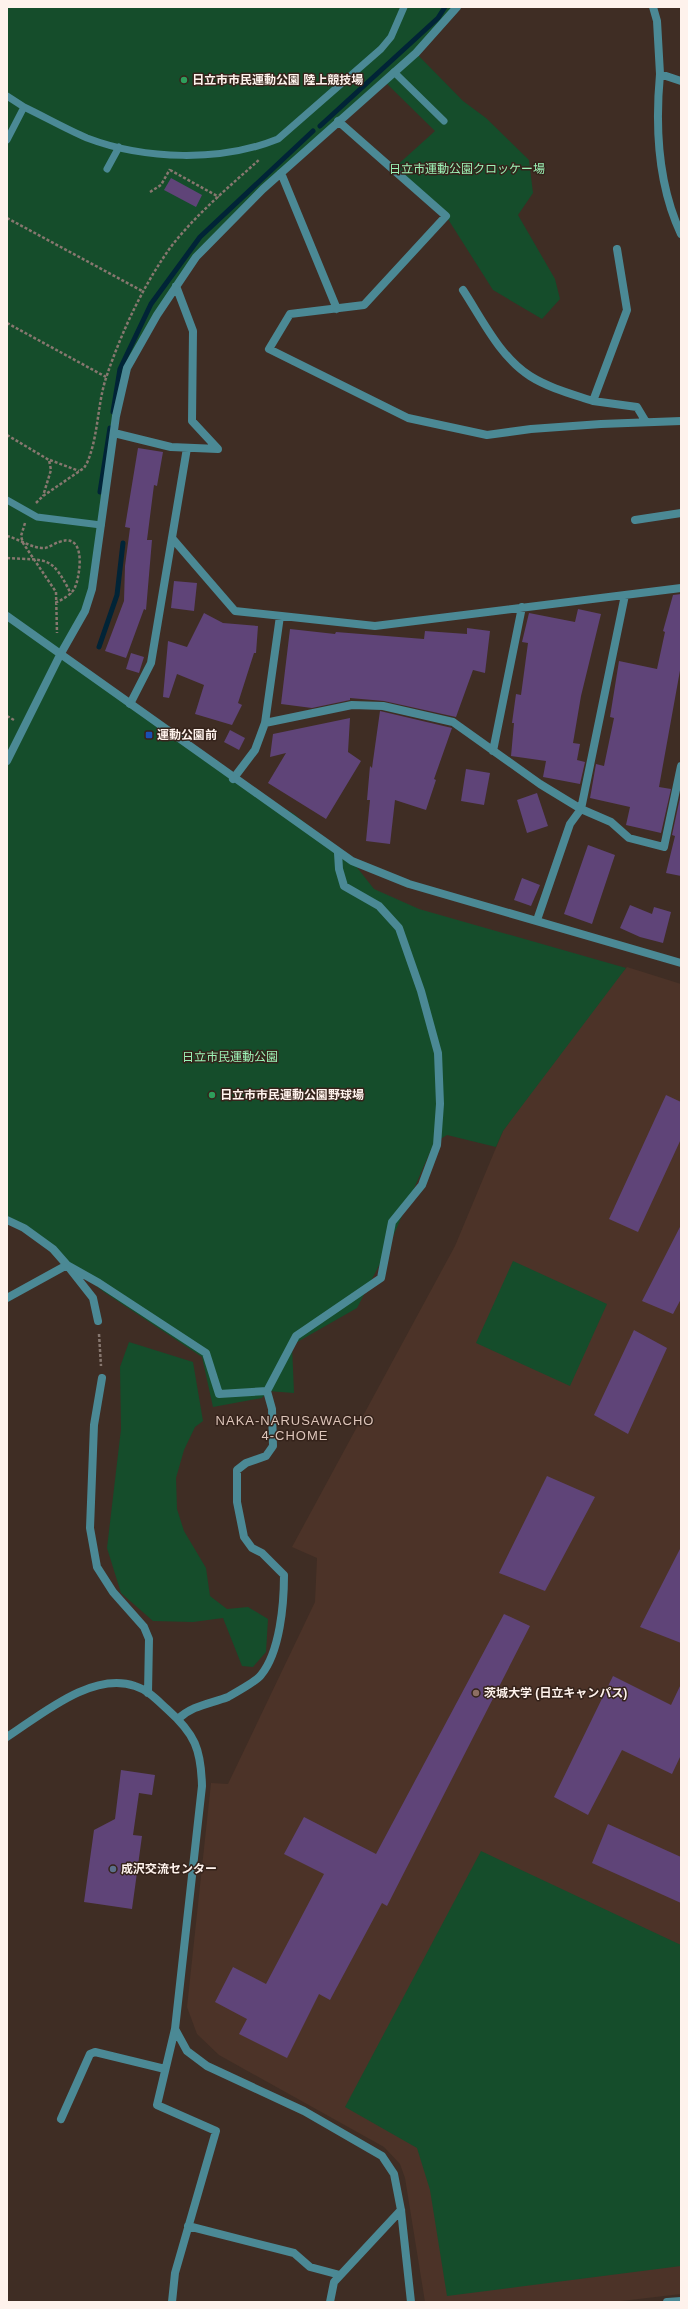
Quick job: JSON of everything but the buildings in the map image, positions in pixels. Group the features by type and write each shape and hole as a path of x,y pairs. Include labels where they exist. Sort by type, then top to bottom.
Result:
{"street":[{"path":"7,761 60,655 85,611 92,589 114,433 127,368 176,286 196,257 280,173 394,72 437,31 458,7"},
{"path":"653,7 657,22 660,74 657,110 662,174 673,217 681,234"},
{"path":"660,74 681,81"},
{"path":"338,121 446,216 364,305 290,314 269,349 408,418 487,435 531,429 681,421"},
{"path":"280,173 337,309"},
{"path":"593,401 627,310 617,249"},
{"path":"114,433 171,447 218,449 192,421 193,331 176,286"},
{"path":"463,290 509,359 530,376 560,391 593,401 637,407 646,422"},
{"path":"130,704 151,663 187,448"},
{"path":"635,520 681,513"},
{"path":"172,538 235,611 375,626 681,588"},
{"path":"537,920 570,824 581,809 624,595"},
{"path":"493,751 522,608"},
{"path":"7,616 233,779 338,853 352,861 389,877 681,963"},
{"path":"233,779 255,750 265,723 280,616"},
{"path":"265,723 352,705 383,706 452,722 540,784 581,809 611,822 629,838 664,847 680,779 681,766"},
{"path":"178,1719 188,1710 228,1696 261,1676 273,1653 284,1598 284,1575 262,1553 252,1548 244,1537 237,1502 237,1470 246,1463 266,1456 273,1446 272,1409 268,1392 296,1336 381,1278 392,1222 422,1185 437,1145 440,1104 438,1053 421,991 399,928 379,906 344,886 339,869 338,853"},
{"path":"7,1220 24,1228 53,1249 93,1298 98,1321"},
{"path":"67,1265 99,1283 206,1353 220,1394 268,1392"},
{"path":"7,1298 67,1265"},
{"path":"102,1378 94,1425 90,1528 97,1567 113,1592 144,1627 149,1639 148,1693"},
{"path":"7,1738 84,1690 115,1683 136,1686 148,1693 178,1719 196,1742 202,1763 202,1786 175,2029 156,2105 216,2131 175,2273 172,2302"},
{"path":"175,2029 187,2051 206,2066 304,2111 382,2156 394,2174 401,2210 412,2302"},
{"path":"61,2118 90,2054 95,2052 165,2069"},
{"path":"330,2302 334,2282 401,2210"},
{"path":"188,2226 294,2253 310,2267 340,2275"},
{"path":"667,2302 681,2301"}],"lane":[{"path":"7,96 24,108 88,138 119,147 152,153 184,154 220,153 257,147 278,139 381,49 391,37 404,7"},
{"path":"394,72 444,121"},
{"path":"7,140 24,108"},
{"path":"107,169 119,147"},
{"path":"7,500 37,517 101,524"}],"path":[{"path":"150,192 161,185 174,164"},
{"path":"170,170 219,197"},
{"path":"7,218 144,292"},
{"path":"7,323 106,377"},
{"path":"7,435 49,460 79,472"},
{"path":"60,655 55,603 56,592 22,542 22,528 30,513 43,496 84,468 89,457"},
{"path":"43,496 51,470 49,460"},
{"path":"7,536 22,542 45,548 60,541 74,542 79,548 80,556 76,586 71,595 55,603"},
{"path":"7,558 33,558 43,560 56,568 71,595"},
{"path":"98,1321 102,1378"}],"shaded area":[{"name":"茨城大学 (日立キャンパス)","path":"627,967 681,984 681,2294 613,2302 425,2302 405,2178 400,2164 384,2147 219,2055 197,2034 187,2007 211,1783 228,1784 315,1602 317,1558 292,1547 455,1246 503,1131 573,1030"}],"green space":[{"name":"日立市民運動公園","path":"7,7 457,7 416,53 463,101 486,118 529,160 533,193 518,215 555,279 560,299 542,319 493,290 446,216 394,168 435,131 384,81 196,257 127,368 92,589 60,655 233,779 294,814 352,861 374,889 419,909 626,968 503,1131 496,1147 447,1135 434,1143 387,1250 357,1308 292,1345 294,1393 268,1391 262,1398 213,1407 202,1357 104,1292 37,1239 7,1222"},
{"path":"513,1261 607,1304 570,1386 476,1343"},
{"path":"129,1342 193,1362 203,1421 195,1427 184,1450 176,1478 177,1509 184,1531 206,1568 210,1596 227,1609 248,1607 268,1619 266,1652 253,1667 242,1666 223,1618 193,1622 153,1621 121,1593 107,1548 121,1429 120,1367"},
{"path":"481,1851 681,1945 681,2266 447,2296 430,2190 417,2148 345,2107"}],"waterway":[{"path":"320,126 438,18 445,7"},
{"path":"113,412 120,369 151,304 200,237 313,131"},
{"path":"100,492 110,428"},
{"path":"99,647 117,595 123,543"}],"place":[{"name":"日立市市民運動公園 陸上競技場","path":"184,80"},
{"name":"運動公園前","path":"149,735"},
{"name":"日立市市民運動公園野球場","path":"212,1095"},
{"name":"茨城大学 (日立キャンパス)","path":"476,1693"},
{"name":"成沢交流センター","path":"113,1869"}],"district":[{"name":"NAKA-NARUSAWACHO 4-CHOME","path":"295,1428"}],"park label":[{"name":"日立市運動公園クロッケー場","path":"467,169"}]}
